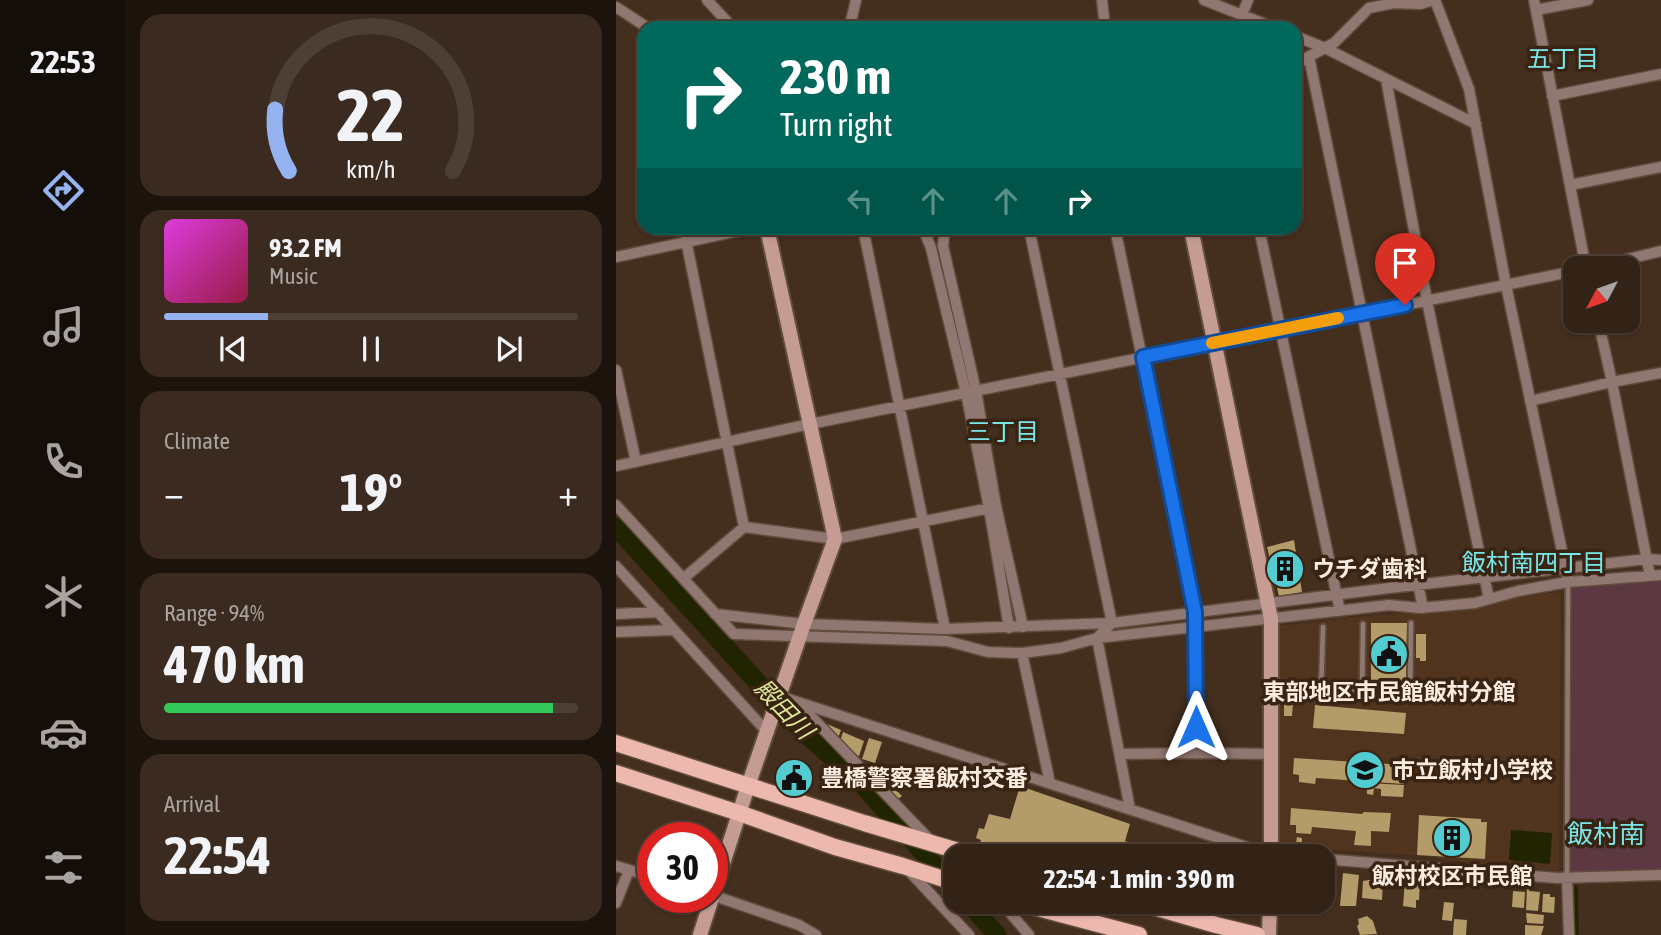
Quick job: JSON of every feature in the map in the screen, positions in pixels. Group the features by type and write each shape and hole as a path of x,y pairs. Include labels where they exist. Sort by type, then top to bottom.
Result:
{"main road":[{"path":"616,743 943,847"},
{"path":"616,773 835,847 943,879"},
{"path":"1060,914 1139,935"},
{"path":"1178,914 1257,935"}],"street":[{"path":"707,0 726,21"},
{"path":"851,21 856,0"},
{"path":"1102,0 1104,21"},
{"path":"1204,0 1257,21"},
{"path":"1242,15 1248,0"},
{"path":"1302,60 1334,43 1369,8 1394,3 1421,4 1433,0 1469,89 1506,285 1568,582"},
{"path":"1584,256 1535,5 1587,0"},
{"path":"616,7 637,21"},
{"path":"1302,39 1476,124"},
{"path":"1309,57 1423,608"},
{"path":"1552,96 1661,74"},
{"path":"1386,79 1427,301 1489,599"},
{"path":"1570,185 1661,167"},
{"path":"616,257 714,235"},
{"path":"728,848 835,539 769,235"},
{"path":"864,235 945,629"},
{"path":"926,235 971,392"},
{"path":"944,235 943,246 992,507 1009,628"},
{"path":"1030,235 1112,623"},
{"path":"1117,235 1195,612 1197,753"},
{"path":"1192,235 1271,619 1275,844"},
{"path":"1261,235 1340,611"},
{"path":"686,240 744,527"},
{"path":"1640,256 1661,251"},
{"path":"616,466 810,424 1563,273"},
{"path":"715,614 802,630 947,641 988,652 1022,653 1061,648 1097,638 1390,605 1423,608 1475,603 1518,591 1568,582 1655,576 1647,559 1601,333"},
{"path":"616,370 636,461"},
{"path":"1530,401 1661,373"},
{"path":"616,505 734,635 802,630 1009,628 1112,623 1647,559 1661,560"},
{"path":"684,578 744,527 835,539 992,507"},
{"path":"992,507 1023,627"},
{"path":"616,566 768,728"},
{"path":"616,614 659,612"},
{"path":"1097,638 1112,623"},
{"path":"616,632 674,630"},
{"path":"1097,638 1130,809"},
{"path":"1022,653 1050,783"},
{"path":"779,696 1240,844"},
{"path":"797,702 929,843"},
{"path":"1120,754 1272,754"},
{"path":"1335,860 1567,878 1661,875"},
{"path":"616,866 637,872"},
{"path":"907,867 969,935"},
{"path":"616,902 629,870"},
{"path":"1567,878 1569,935"},
{"path":"728,901 797,930 816,935"},
{"path":"700,935 707,913"},
{"path":"1011,914 1029,935"},
{"path":"1269,935 1270,914"}],"lane":[{"path":"1567,878 1568,582"},
{"path":"1272,692 1410,692 1411,623"},
{"path":"1362,691 1363,624"},
{"path":"1321,692 1323,627"}],"shaded area":[{"path":"1661,581 1661,872 1571,873 1572,588"},
{"path":"1561,592 1559,871 1482,865 1417,855 1335,850 1335,844 1278,844 1279,626 1364,616 1473,609 1513,597"},
{"path":"1511,830 1552,833 1550,864 1509,860"}],"building":[{"name":"ウチダ歯科","path":"1294,540 1302,592 1279,596 1267,547"},
{"name":"東部地区市民館飯村分館","path":"1371,623 1407,623 1406,687 1371,686"},
{"path":"1416,634 1426,634 1426,661 1416,658"},
{"path":"1284,703 1293,703 1292,716 1284,716"},
{"path":"1315,705 1406,713 1404,734 1313,728"},
{"path":"827,724 841,730 837,741 825,728"},
{"path":"843,732 864,741 859,756 847,751 848,746 839,744"},
{"path":"869,738 882,742 875,763 862,759"},
{"path":"1294,758 1404,765 1404,784 1316,778 1315,784 1299,782 1299,775 1293,774"},
{"path":"888,782 902,796 897,800 883,786"},
{"path":"1367,783 1404,785 1403,797 1381,796 1381,789 1374,788 1373,795 1367,794"},
{"path":"1020,786 1130,824 1125,841 1134,844 980,844 981,840 976,838 979,828 984,829 989,814 1010,819"},
{"path":"1291,808 1362,814 1391,813 1389,832 1371,831 1371,846 1354,845 1356,831 1312,827 1311,834 1296,833 1296,825 1290,825"},
{"name":"飯村校区市民館","path":"1419,815 1481,819 1481,822 1487,822 1485,859 1417,855"},
{"path":"1297,837 1302,838 1302,844 1282,842 1296,843"},
{"path":"1343,873 1359,875 1356,906 1340,906"},
{"path":"1405,880 1420,884 1416,908 1403,906"},
{"path":"1363,881 1383,883 1382,900 1362,898"},
{"path":"1527,885 1530,885 1529,891 1540,892 1538,911 1526,910"},
{"path":"1513,891 1525,892 1524,908 1512,907"},
{"path":"1543,894 1555,897 1554,913 1542,912"},
{"path":"1444,902 1454,903 1452,921 1442,920"},
{"path":"1526,913 1544,915 1543,924 1527,923"},
{"path":"1367,916 1373,921 1377,934 1360,935 1358,919"},
{"path":"1454,919 1467,920 1466,935 1453,935"},
{"path":"1525,925 1544,926 1541,935 1525,935"}],"waterway":[{"name":"殿田川","path":"616,527 800,729 860,782 943,875"},
{"path":"1576,887 1577,935"},
{"name":"殿田川","path":"978,914 997,935"}],"slow traffic":[{"path":"1212,343 1338,318"}],"place":[{"name":"ウチダ歯科","path":"1285,569"},
{"name":"東部地区市民館飯村分館","path":"1389,654"},
{"name":"市立飯村小学校","path":"1365,770"},
{"name":"豊橋警察署飯村交番","path":"794,778"},
{"name":"飯村校区市民館","path":"1452,838"}],"district":[{"name":"五丁目","path":"1563,58"},
{"name":"三丁目","path":"1003,431"},
{"name":"飯村南四丁目","path":"1534,562"},
{"name":"飯村南","path":"1606,834"}],"route":[{"path":"1196,727 1195,612 1143,357 1405,305"}]}
